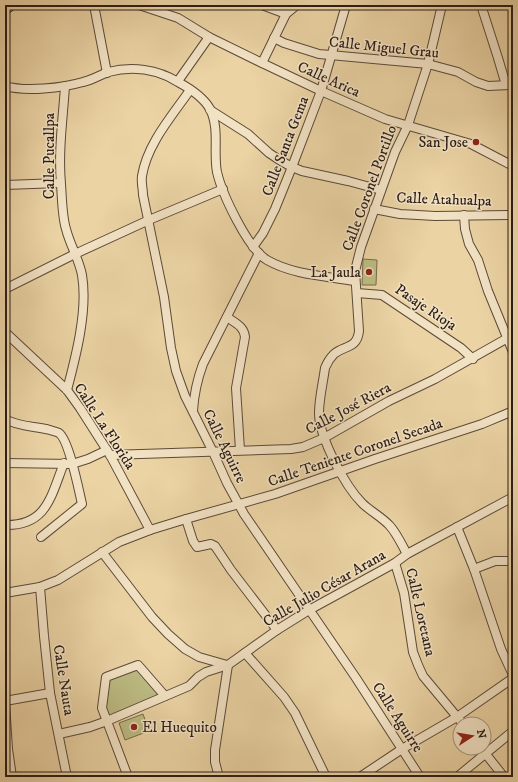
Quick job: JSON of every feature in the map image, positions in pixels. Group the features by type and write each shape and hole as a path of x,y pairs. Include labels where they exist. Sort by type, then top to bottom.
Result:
{"highway":[{"path":"5,8 9,5"}],"street":[{"path":"94,5 107,73"},
{"name":"Calle Arica","path":"139,5 178,18 209,37 262,63 321,91 386,119 471,144 513,166"},
{"path":"262,5 286,14"},
{"path":"262,63 286,14 297,5"},
{"name":"Calle Santa Gema","path":"193,412 196,383 203,364 227,317 292,167 321,91 346,5"},
{"name":"Calle Coronel Portillo","path":"407,554 390,525 362,503 352,491 340,471 324,438 319,413 328,362 334,354 348,348 355,343 358,338 355,271 361,247 395,152 408,125 428,64 442,5"},
{"path":"481,5 498,58 509,85"},
{"path":"178,81 209,37"},
{"name":"Calle Miguel Grau","path":"274,38 284,43 319,54 428,64 458,72 476,82 488,86 509,85"},
{"path":"5,86 20,89 65,86 96,78 107,73 134,69 147,69 178,81 203,100 210,110 216,134 215,153 217,172 223,189 243,231 256,250 266,260 290,269 307,274 355,281"},
{"name":"Calle Pucallpa","path":"65,86 60,183 66,229 82,275 83,290 80,333 76,356 67,390"},
{"name":"Calle Aguirre","path":"190,90 152,147 141,178 143,195 164,297 176,371 185,396 238,503 356,678 420,777"},
{"name":"Calle Atahualpa","path":"210,110 248,134 281,162 302,171 381,190"},
{"path":"5,185 60,183"},
{"path":"5,289 75,254 149,220 223,189"},
{"name":"Calle Atahualpa","path":"374,209 400,214 513,215"},
{"path":"464,215 465,229 469,244 478,260 488,291 510,337 513,352"},
{"name":"Pasaje Rioja","path":"357,293 382,295 461,348 474,359"},
{"path":"227,317 242,327 245,337 236,388 240,450"},
{"name":"Calle La Florida","path":"5,332 67,390 108,453 150,530"},
{"name":"Calle José Riera","path":"108,453 213,452 291,449 303,447 324,438 388,401 474,359 510,337"},
{"name":"Calle Teniente Coronel Secada","path":"5,593 40,587 58,580 119,542 150,530 238,503 275,494 482,424 513,412"},
{"path":"5,419 22,426 50,430 59,434 64,440 68,464 82,504 41,537"},
{"path":"5,463 68,464 108,453"},
{"path":"5,525 29,522 44,510 68,464"},
{"name":"Calle Julio César Arana","path":"59,734 90,727 107,721 189,686 198,676 228,665 277,630 309,610 395,563 407,554 456,526 513,497"},
{"path":"186,518 193,541 197,547 211,544 215,546 231,570 277,630"},
{"path":"456,526 474,568 501,649 513,676 457,716"},
{"path":"102,552 152,617 168,634 185,649 199,657 228,665 215,750 215,762 219,777"},
{"path":"474,568 495,561 513,561"},
{"name":"Calle Loretana","path":"395,563 404,594 413,652 418,665 423,676 457,716"},
{"name":"Calle Nauta","path":"40,587 50,692 67,777"},
{"path":"245,653 284,697 298,720 326,777"},
{"path":"128,777 102,708 106,677 138,665 165,696"},
{"path":"12,777 7,749 5,702 50,692"},
{"path":"360,777 402,749 452,719"},
{"path":"492,744 513,731"},
{"path":"457,777 477,756"},
{"path":"488,756 504,777"}],"shaded area":[{"name":"La Jaula","path":"363,259 377,260 376,285 362,285"},
{"path":"137,667 162,695 107,718 104,708 107,678"},
{"name":"El Huequito","path":"143,714 149,731 125,740 119,723"}],"place":[{"name":"San Jose","path":"476,142"},
{"name":"La Jaula","path":"369,272"},
{"name":"El Huequito","path":"134,727"}]}
